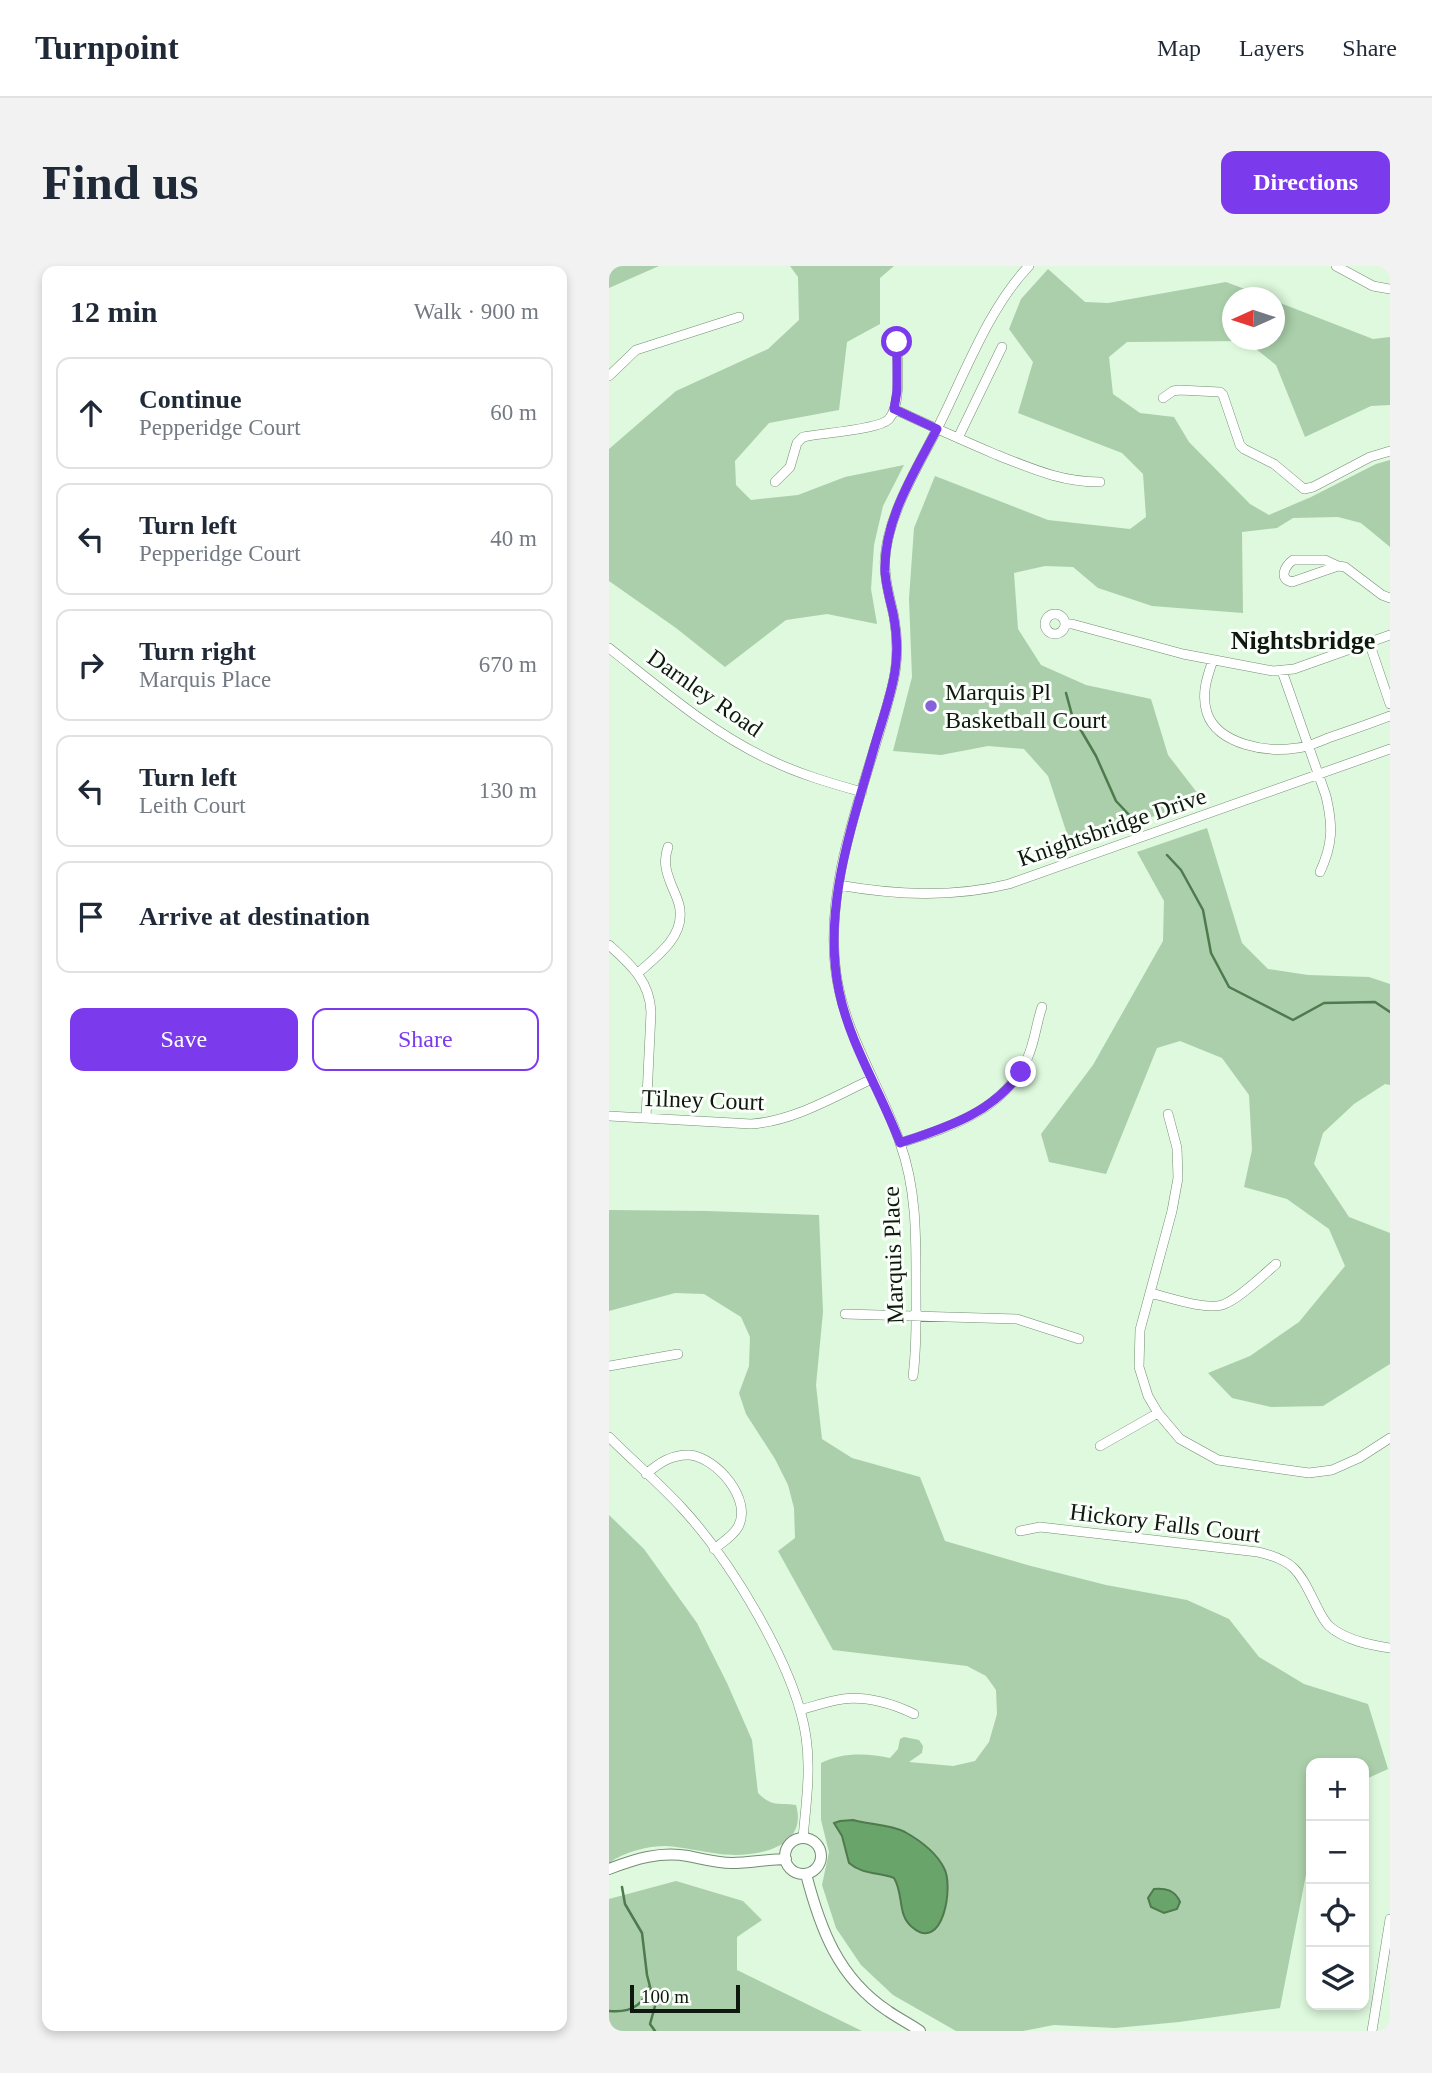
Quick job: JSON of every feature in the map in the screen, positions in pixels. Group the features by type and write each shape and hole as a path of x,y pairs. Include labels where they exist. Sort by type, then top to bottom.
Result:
{"street":[{"name":"Marquis Place","path":"913,1376 916,1315 914,1201 900,1143 854,1040 839,991 835,946 838,885 842,862 892,687 897,657 896,630 885,574 888,541 908,487 992,317 1029,266"},
{"path":"1336,266 1373,286 1390,289"},
{"path":"609,376 636,350 739,317"},
{"path":"775,482 790,467 797,443 803,437 888,420 894,409 897,391 897,342"},
{"path":"958,438 1002,347"},
{"path":"1163,398 1179,390 1220,392 1240,445 1274,464 1304,489 1313,487 1370,457 1390,452"},
{"path":"894,409 1049,475 1074,481 1100,482"},
{"path":"1338,566 1292,582 1284,576 1289,563 1298,559 1325,560 1345,568 1390,598"},
{"path":"1065,624 1182,654 1282,671 1390,635"},
{"path":"1369,642 1390,704"},
{"name":"Darnley Road","path":"609,648 735,741 790,769 862,792"},
{"path":"1213,660 1206,680 1207,713 1216,727 1230,738 1256,747 1285,750 1308,746 1390,716"},
{"path":"1282,671 1326,796 1331,827 1329,852 1320,872"},
{"name":"Knightsbridge Drive","path":"838,885 918,894 957,893 993,888 1034,876 1390,749"},
{"path":"638,973 666,948 677,932 680,911 665,868 668,847"},
{"path":"609,945 638,973 646,986 652,1008 646,1118"},
{"path":"900,1143 967,1119 1006,1090 1027,1060 1042,1007"},
{"name":"Tilney Court","path":"609,1116 766,1123 786,1118 872,1079"},
{"path":"1168,1114 1177,1148 1178,1178 1172,1211 1140,1330 1139,1367 1148,1396 1158,1413 1180,1439 1218,1460 1309,1473 1332,1470 1390,1438"},
{"path":"1150,1293 1204,1305 1221,1305 1243,1292 1276,1264"},
{"path":"845,1314 1017,1319 1079,1339"},
{"path":"609,1366 678,1353"},
{"path":"1100,1446 1158,1413"},
{"path":"609,1437 683,1509 714,1549 766,1630 786,1672 806,1734 809,1767 803,1838"},
{"path":"646,1474 660,1462 683,1456 700,1458 716,1466 740,1497 742,1513 739,1526 714,1549"},
{"name":"Hickory Falls Court","path":"1020,1531 1040,1527 1277,1556 1302,1577 1329,1626 1356,1641 1390,1648"},
{"path":"800,1710 843,1699 855,1699 894,1704 914,1714"},
{"path":"803,1838 817,1844 821,1857 814,1870 806,1874 795,1872 786,1859 789,1846 803,1838"},
{"path":"609,1869 634,1859 656,1855 687,1856 731,1863 786,1859"},
{"path":"806,1874 825,1935 846,1971 885,2010 921,2031"},
{"path":"1372,2031 1390,1919"}],"shaded area":[{"path":"609,266 659,266 609,288"},
{"path":"790,266 894,266 880,278 880,324 847,342 839,410 769,423 735,461 736,485 751,500 798,495 845,477 904,465 883,506 874,545 871,589 877,624 827,614 786,620 725,667 676,628 609,581 609,449 676,391 768,349 799,320 798,277"},
{"path":"1048,269 1085,302 1108,303 1226,282 1239,287 1222,287 1222,341 1127,342 1109,357 1113,394 1140,413 1174,417 1189,442 1250,504 1269,515 1376,464 1390,460 1390,547 1361,523 1338,517 1293,518 1277,528 1242,532 1243,613 1152,606 1098,588 1073,567 1045,566 1014,573 1018,629 1041,665 1086,685 1151,699 1168,755 1202,799 1071,846 1048,776 1024,749 988,746 941,755 893,751 912,677 909,599 914,528 935,476 1048,520 1130,529 1146,517 1143,474 1122,453 1018,413 1033,362 1009,329 1021,299"},
{"path":"1285,305 1373,339 1390,337 1390,405 1371,406 1305,437 1276,365 1257,350 1285,350"},
{"path":"1207,828 1242,943 1268,969 1308,975 1369,977 1390,984 1390,1085 1385,1084 1354,1104 1323,1133 1314,1164 1349,1217 1390,1233 1390,1364 1323,1406 1271,1407 1232,1398 1208,1373 1250,1356 1299,1322 1345,1266 1329,1229 1287,1199 1244,1187 1252,1150 1249,1095 1222,1058 1180,1041 1157,1048 1106,1174 1049,1162 1041,1134 1093,1065 1163,941 1164,901 1137,852"},
{"path":"609,1210 819,1215 823,1312 816,1385 822,1439 852,1458 920,1477 945,1541 1106,1585 1187,1600 1229,1619 1259,1657 1304,1684 1368,1704 1388,1769 1369,1778 1369,1758 1306,1758 1306,1875 1280,2008 1115,2028 1054,2025 1023,2031 956,2031 893,1995 861,1965 836,1928 822,1885 829,1852 821,1820 821,1763 855,1754 890,1758 898,1749 900,1739 904,1737 919,1740 923,1746 922,1753 909,1762 953,1766 975,1761 989,1742 997,1714 996,1690 986,1676 967,1666 833,1650 778,1551 795,1538 794,1508 788,1485 746,1414 739,1393 749,1366 750,1337 741,1317 704,1294 675,1293 609,1311"},
{"path":"609,1515 644,1549 697,1623 752,1740 758,1793 772,1803 796,1805 798,1820 794,1832 775,1848 733,1855 659,1846 629,1853 609,1863"},
{"path":"853,1820 893,1827 905,1832 927,1847 941,1862 948,1889 943,1914 931,1932 923,1933 907,1922 894,1878 865,1871 849,1863 842,1836 834,1823"},
{"path":"676,1881 743,1901 762,1920 737,1937 737,1970 862,2031 609,2031 609,1899"},
{"path":"1154,1889 1173,1892 1180,1902 1177,1909 1164,1913 1151,1907 1148,1898"}],"waterway":[{"path":"1066,693 1072,715 1096,756 1116,801 1132,818"},
{"path":"1167,855 1181,870 1203,910 1211,953 1229,987 1293,1020 1324,1003 1375,1002 1390,1012"},
{"path":"622,1887 625,1904 642,1933 647,1975 655,2006 650,2024 655,2031"},
{"path":"609,2011 634,2007 643,1999 649,1987"}],"place":[{"name":"Marquis Pl Basketball Court","path":"931,706"}],"district":[{"name":"Nightsbridge","path":"1303,640"}],"route":[{"path":"897,342 897,391 894,409 937,429 908,487 888,541 885,574 896,630 897,657 892,687 842,862 838,885 835,956 839,991 854,1040 900,1143 952,1126 981,1111 1006,1090 1021,1072"}]}
